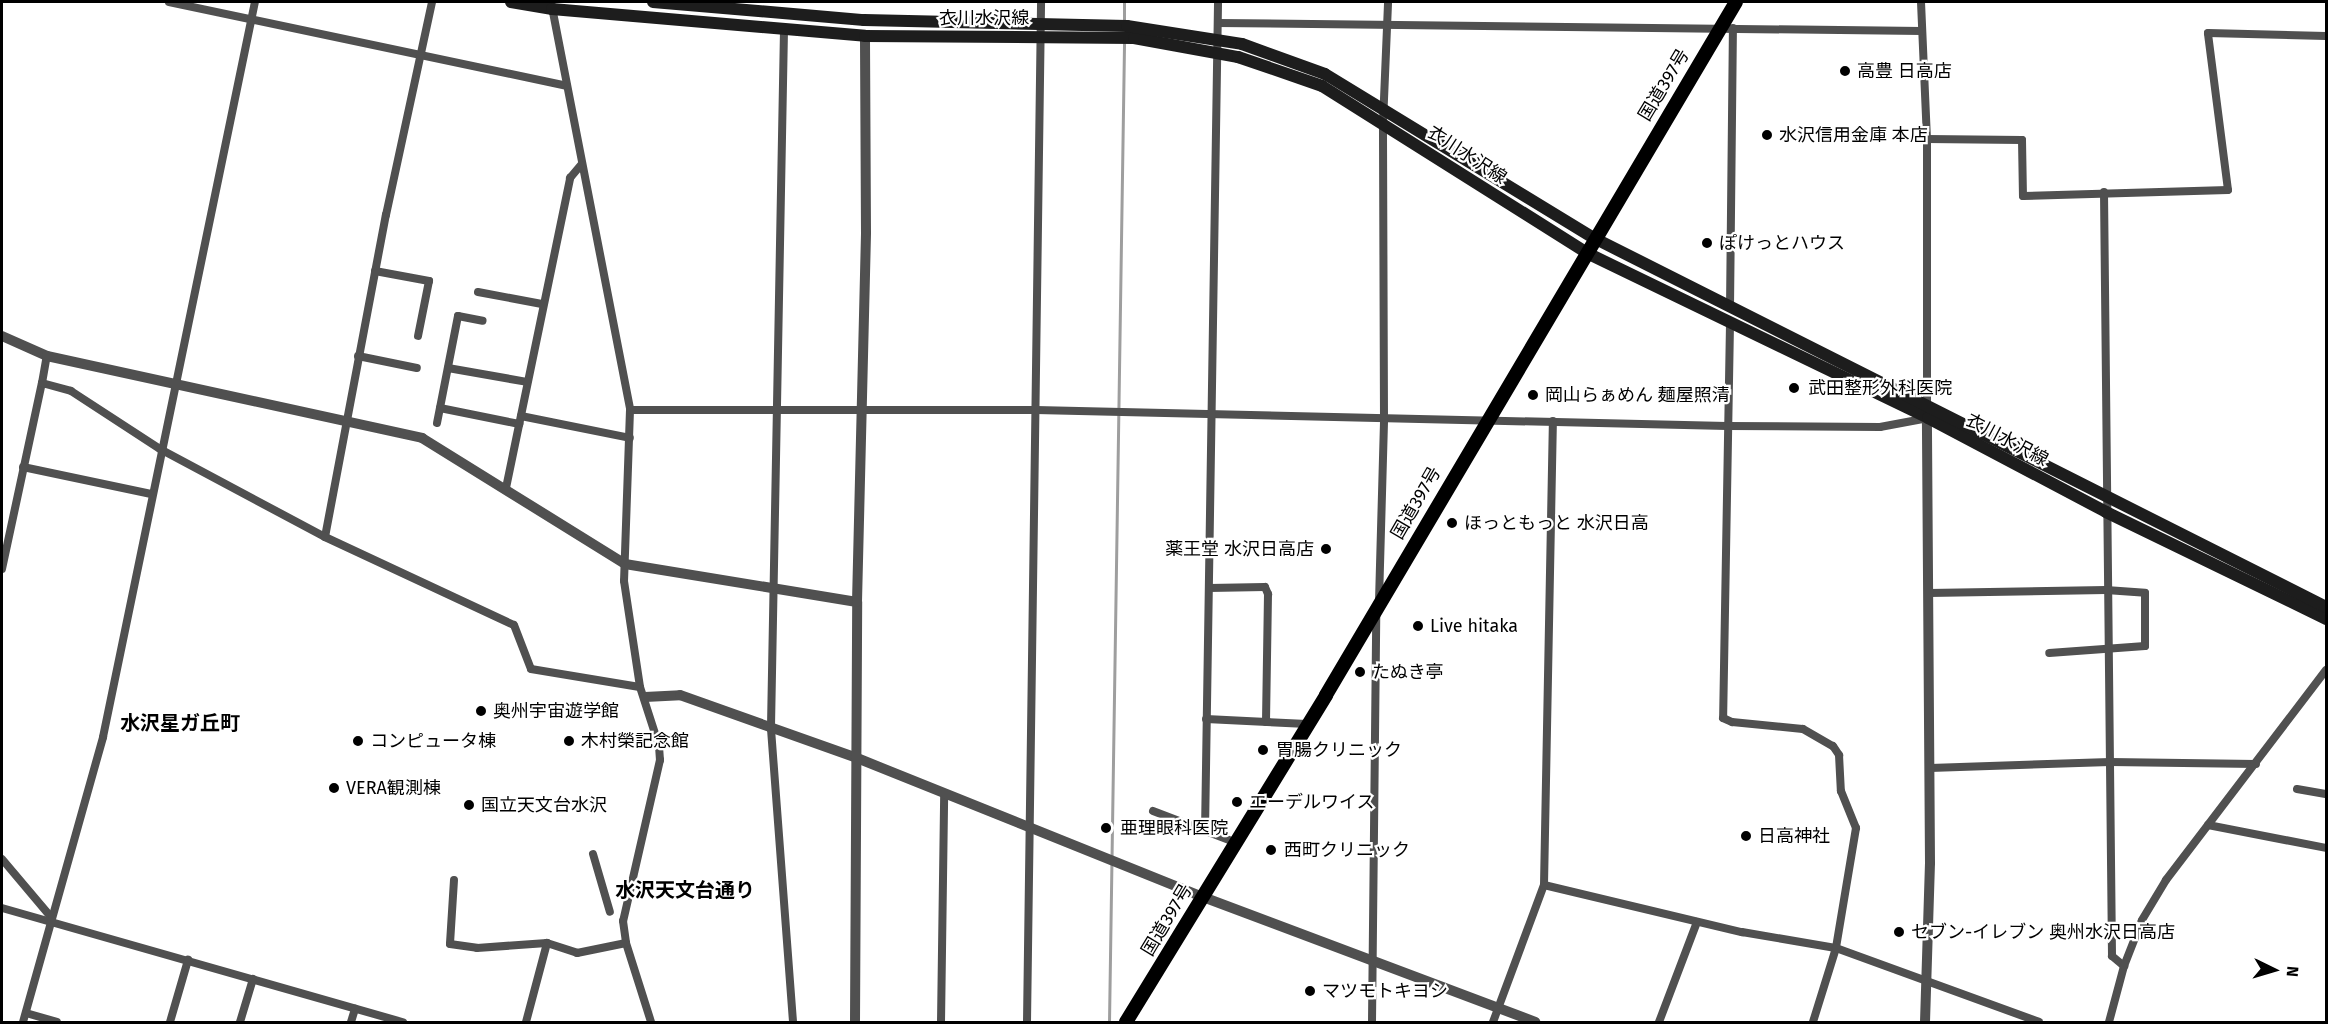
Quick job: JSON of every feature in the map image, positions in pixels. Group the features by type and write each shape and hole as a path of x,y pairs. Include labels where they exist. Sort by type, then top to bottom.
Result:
{"highway":[{"name":"国道397号","path":"1126,1023 1308,724 1485,421 1587,254 1594,238 1726,29 1736,2"}],"main road":[{"name":"衣川水沢線","path":"512,2 865,36 1127,26 1217,47 1322,86 1587,254 1730,324 1927,413 2326,608"},
{"name":"衣川水沢線","path":"653,2 864,20 1041,31"},
{"name":"衣川水沢線","path":"1217,47 1242,44 1325,74 1594,238 1927,413 2106,512 2326,619"}],"street":[{"path":"169,2 566,86"},
{"path":"23,1023 104,736 160,449 176,383 255,2"},
{"path":"325,537 375,271 432,2"},
{"path":"1027,1023 1041,2"},
{"path":"1205,832 1214,414 1218,2"},
{"path":"1371,1023 1374,961 1378,606 1384,420 1383,108 1388,2"},
{"path":"1922,2 1927,139 1930,768 1928,981 1925,1023"},
{"path":"551,5 630,410 625,564 643,692 660,760 625,908 626,943 651,1023"},
{"path":"1218,22 1922,30"},
{"path":"1726,29 1730,308"},
{"path":"784,30 776,413 776,590 771,729 793,1023"},
{"path":"1927,139 2022,140 2023,196 2228,190 2208,33 2326,36"},
{"path":"855,1023 857,602 862,412 865,36"},
{"path":"506,488 542,304 570,178 581,165"},
{"path":"2104,192 2104,499 2112,957 2124,966"},
{"path":"375,271 429,281 418,336"},
{"path":"478,292 542,304"},
{"path":"437,423 458,316 483,321"},
{"path":"1730,324 1723,718 1732,722 1803,729 1822,737 1839,755 1841,791 1856,828 1856,840 1836,948 1813,1023"},
{"path":"2,336 47,356 346,419 422,438 506,488 625,564 857,602"},
{"path":"2,568 47,356"},
{"path":"358,356 417,368"},
{"path":"448,369 527,382"},
{"path":"42,383 71,392 160,449 325,537 514,625 531,669 643,692 680,696 857,758 1203,897 1535,1023"},
{"path":"440,408 630,438"},
{"path":"630,410 776,413 1036,410 1384,420 1880,427 1927,413"},
{"path":"1493,1023 1544,885 1553,421"},
{"path":"23,467 151,494"},
{"path":"1209,588 1265,587 1268,594 1266,722"},
{"path":"1929,593 2106,590 2145,593 2145,646 2107,652 2049,653"},
{"path":"2109,1023 2124,966 2142,920 2208,825 2326,670"},
{"path":"1206,720 1308,724"},
{"path":"1930,768 2110,762 2256,764"},
{"path":"2297,789 2326,794"},
{"path":"941,1023 944,794"},
{"path":"1153,811 1234,843"},
{"path":"2208,825 2326,848"},
{"path":"593,854 610,912"},
{"path":"2,859 51,919"},
{"path":"454,880 450,944 477,948 547,943 577,953 626,943"},
{"path":"1544,885 1697,922 1836,948 2039,1023"},
{"path":"2,908 51,919 403,1023"},
{"path":"1659,1023 1697,922"},
{"path":"526,1023 547,943"},
{"path":"170,1023 188,960"},
{"path":"240,1023 253,979"},
{"path":"351,1023 355,1009"},
{"path":"26,1013 57,1023"}],"waterway":[{"path":"1124,2 1124,22"},
{"path":"1109,1022 1124,40"}],"place":[{"name":"高豊 日高店","path":"1845,71"},
{"name":"水沢信用金庫 本店","path":"1767,135"},
{"name":"ぽけっとハウス","path":"1707,243"},
{"name":"武田整形外科医院","path":"1794,388"},
{"name":"岡山らぁめん 麺屋照清","path":"1533,395"},
{"name":"ほっともっと 水沢日高","path":"1452,523"},
{"name":"薬王堂 水沢日高店","path":"1326,549"},
{"name":"Live hitaka","path":"1418,626"},
{"name":"たぬき亭","path":"1360,672"},
{"name":"奥州宇宙遊学館","path":"481,711"},
{"name":"コンピュータ棟","path":"358,741"},
{"name":"木村榮記念館","path":"569,741"},
{"name":"胃腸クリニック","path":"1263,750"},
{"name":"VERA観測棟","path":"334,788"},
{"name":"エーデルワイス","path":"1237,802"},
{"name":"国立天文台水沢","path":"469,805"},
{"name":"亜理眼科医院","path":"1106,828"},
{"name":"日高神社","path":"1746,836"},
{"name":"西町クリニック","path":"1271,850"},
{"name":"セブン-イレブン 奥州水沢日高店","path":"1899,932"},
{"name":"マツモトキヨシ","path":"1310,991"}],"district":[{"name":"水沢星ガ丘町","path":"180,723"},
{"name":"水沢天文台通り","path":"685,890"}]}
